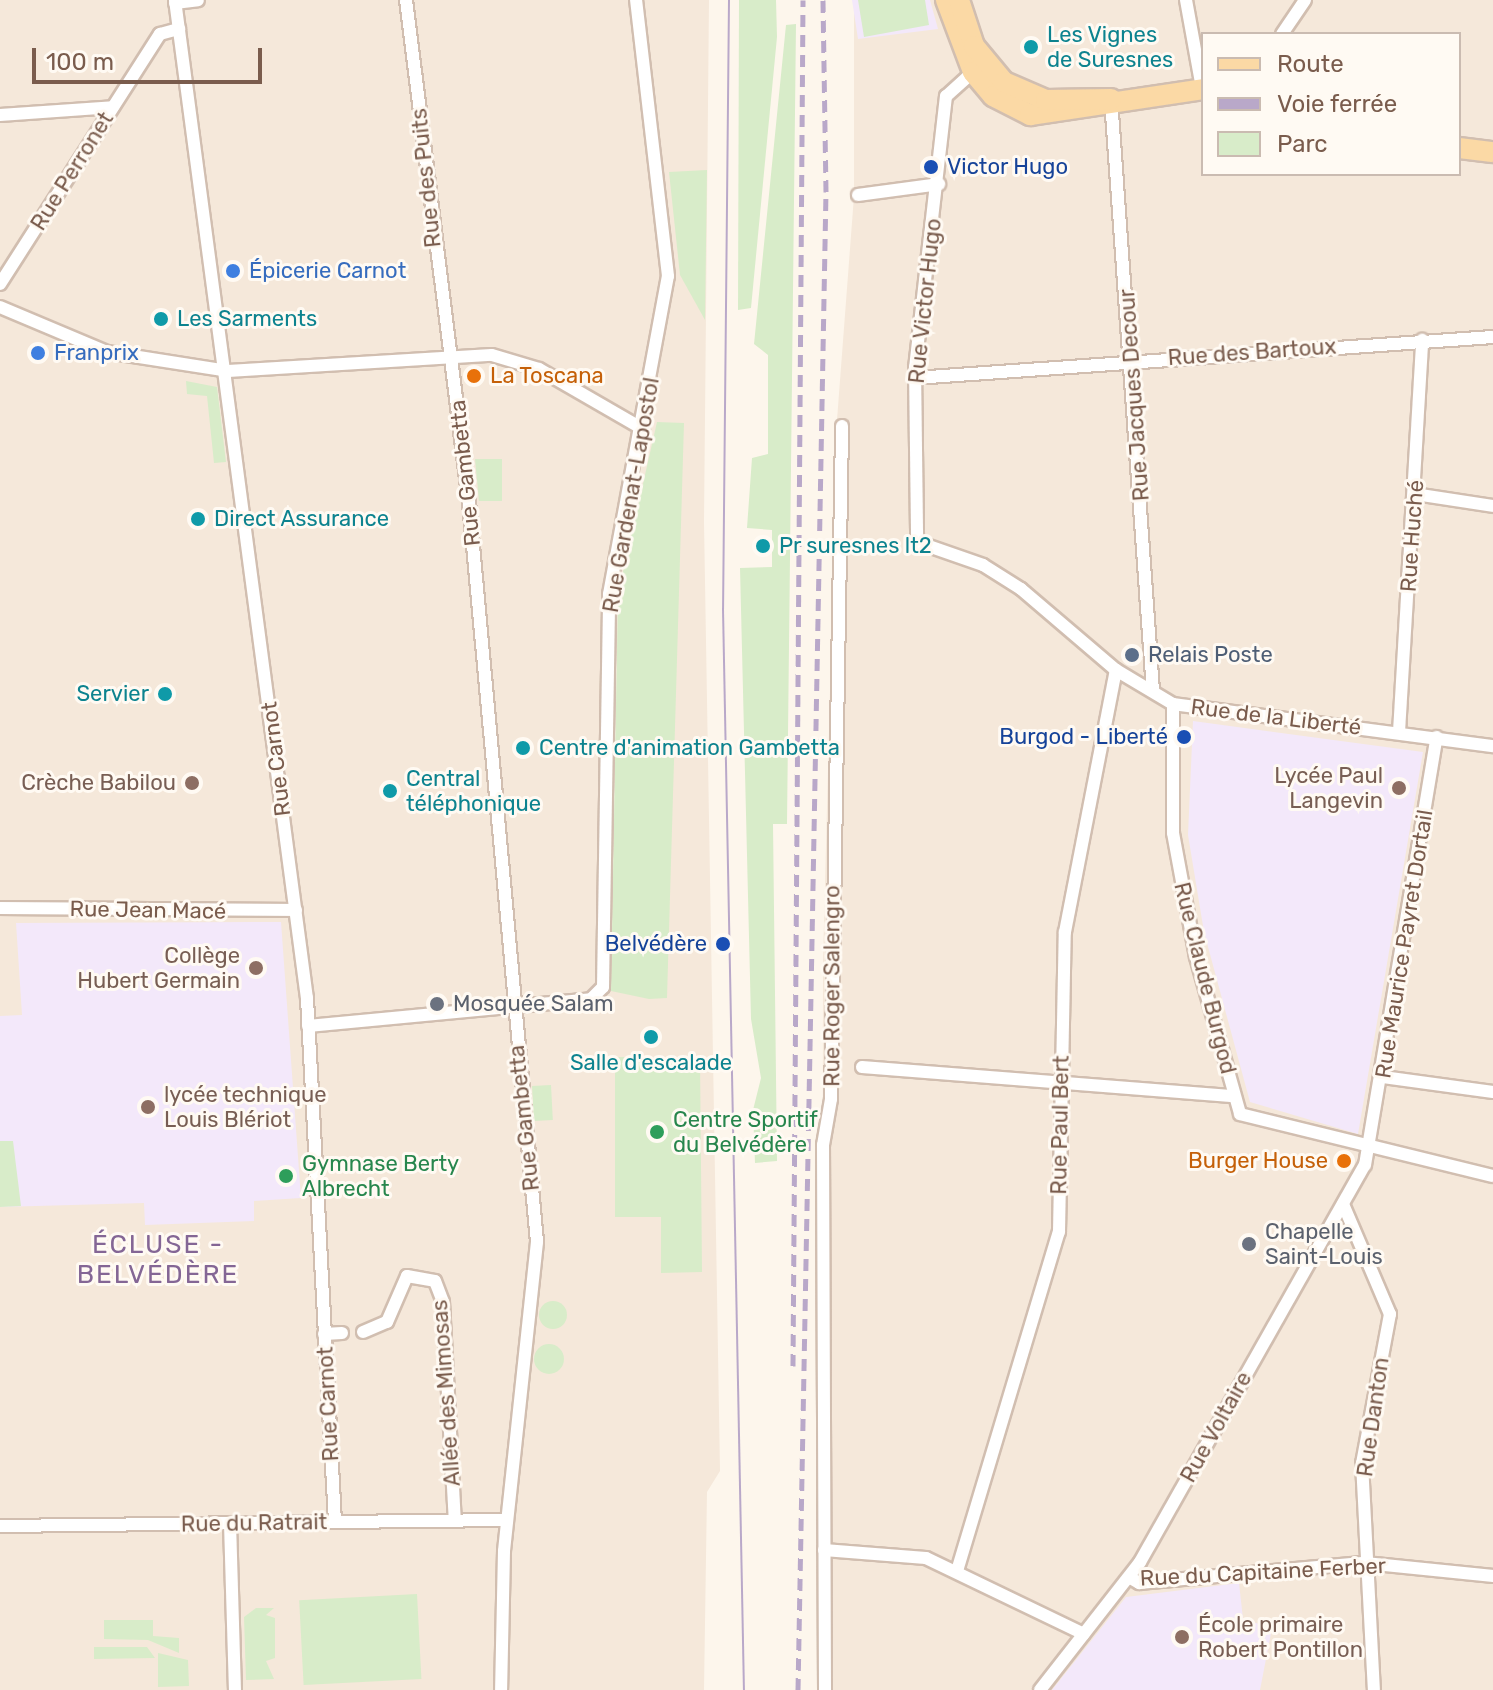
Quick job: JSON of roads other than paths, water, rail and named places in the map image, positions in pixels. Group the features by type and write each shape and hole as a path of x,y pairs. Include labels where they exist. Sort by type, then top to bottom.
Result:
{"main road":[{"path":"946,0 973,72 993,96 1030,115 1093,110 1111,99"},
{"path":"959,0 974,46 1004,82 1046,100 1111,99 1201,89"},
{"path":"1461,148 1493,152"}],"street":[{"path":"175,2 198,0"},
{"name":"Rue des Puits","path":"406,0 448,356"},
{"name":"Rue Gardenat-Lapostol","path":"513,1009 601,993 609,594 643,429 667,261 636,0"},
{"path":"1186,0 1201,83"},
{"path":"1283,32 1305,0"},
{"name":"Rue Carnot","path":"175,2 228,371 296,910 308,1026 335,1522"},
{"name":"Rue Perronet","path":"0,284 160,34 179,29"},
{"name":"Rue Victor Hugo","path":"917,542 915,378 939,184 946,96 973,72"},
{"name":"Rue Jacques Decour","path":"1111,99 1153,691"},
{"path":"0,115 113,107"},
{"path":"858,195 939,184"},
{"path":"0,307 107,352 228,371 492,355 539,369 643,429"},
{"name":"Rue des Bartoux","path":"915,378 1131,360 1493,337"},
{"name":"Rue Huché","path":"1399,732 1422,340"},
{"name":"Rue Gambetta","path":"448,356 469,502 513,1009 537,1242 507,1520 501,1690"},
{"name":"Rue Roger Salengro","path":"825,1690 823,1145 831,1099 842,426"},
{"path":"1415,494 1493,506"},
{"name":"Rue de la Liberté","path":"917,542 983,565 1021,589 1116,670 1173,704 1493,746"},
{"name":"Rue Paul Bert","path":"957,1571 1059,1232 1065,932 1116,670"},
{"name":"Rue Claude Burgod","path":"1173,704 1173,833 1196,957 1234,1096 1248,1120 1493,1176"},
{"name":"Rue Maurice Payret Dortail","path":"1371,1150 1437,737"},
{"name":"Rue Jean Macé","path":"0,908 296,910"},
{"path":"308,1026 513,1009"},
{"path":"862,1067 1061,1078 1234,1096"},
{"path":"1383,1077 1493,1092"},
{"name":"Rue Voltaire","path":"1040,1690 1129,1577 1371,1150"},
{"name":"Rue Danton","path":"1343,1204 1390,1314 1362,1463 1374,1690"},
{"name":"Allée des Mimosas","path":"363,1332 387,1322 407,1276 435,1281 443,1302 455,1521"},
{"path":"324,1334 342,1333"},
{"name":"Rue du Ratrait","path":"0,1526 507,1520"},
{"path":"230,1523 235,1690"},
{"path":"824,1550 907,1553 957,1571 1084,1634"},
{"name":"Rue du Capitaine Ferber","path":"1129,1577 1139,1583 1365,1563 1493,1576"}],"tram line":[{"path":"729,0 723,609 744,1690"}],"railway":[{"path":"793,1366 803,0"},
{"path":"798,1690 826,192 823,0"}],"place":[{"name":"Les Vignes de Suresnes","path":"1031,47"},
{"name":"Victor Hugo","path":"931,167"},
{"name":"Épicerie Carnot","path":"233,271"},
{"name":"Les Sarments","path":"161,319"},
{"name":"Franprix","path":"38,353"},
{"name":"La Toscana","path":"474,376"},
{"name":"Direct Assurance","path":"198,519"},
{"name":"Pr suresnes lt2","path":"763,546"},
{"name":"Relais Poste","path":"1132,655"},
{"name":"Servier","path":"165,694"},
{"name":"Burgod - Liberté","path":"1184,737"},
{"name":"Centre d'animation Gambetta","path":"523,748"},
{"name":"Crèche Babilou","path":"192,783"},
{"name":"Lycée Paul Langevin","path":"1399,788"},
{"name":"Central téléphonique","path":"390,791"},
{"name":"Belvédère","path":"723,944"},
{"name":"Collège Hubert Germain","path":"256,968"},
{"name":"Mosquée Salam","path":"437,1004"},
{"name":"Salle d'escalade","path":"651,1037"},
{"name":"lycée technique Louis Blériot","path":"148,1107"},
{"name":"Centre Sportif du Belvédère","path":"657,1132"},
{"name":"Burger House","path":"1344,1161"},
{"name":"Gymnase Berty Albrecht","path":"286,1176"},
{"name":"Chapelle Saint-Louis","path":"1249,1244"},
{"name":"École primaire Robert Pontillon","path":"1182,1637"}],"district":[{"name":"ÉCLUSE - BELVÉDÈRE","path":"158,1260"}]}
